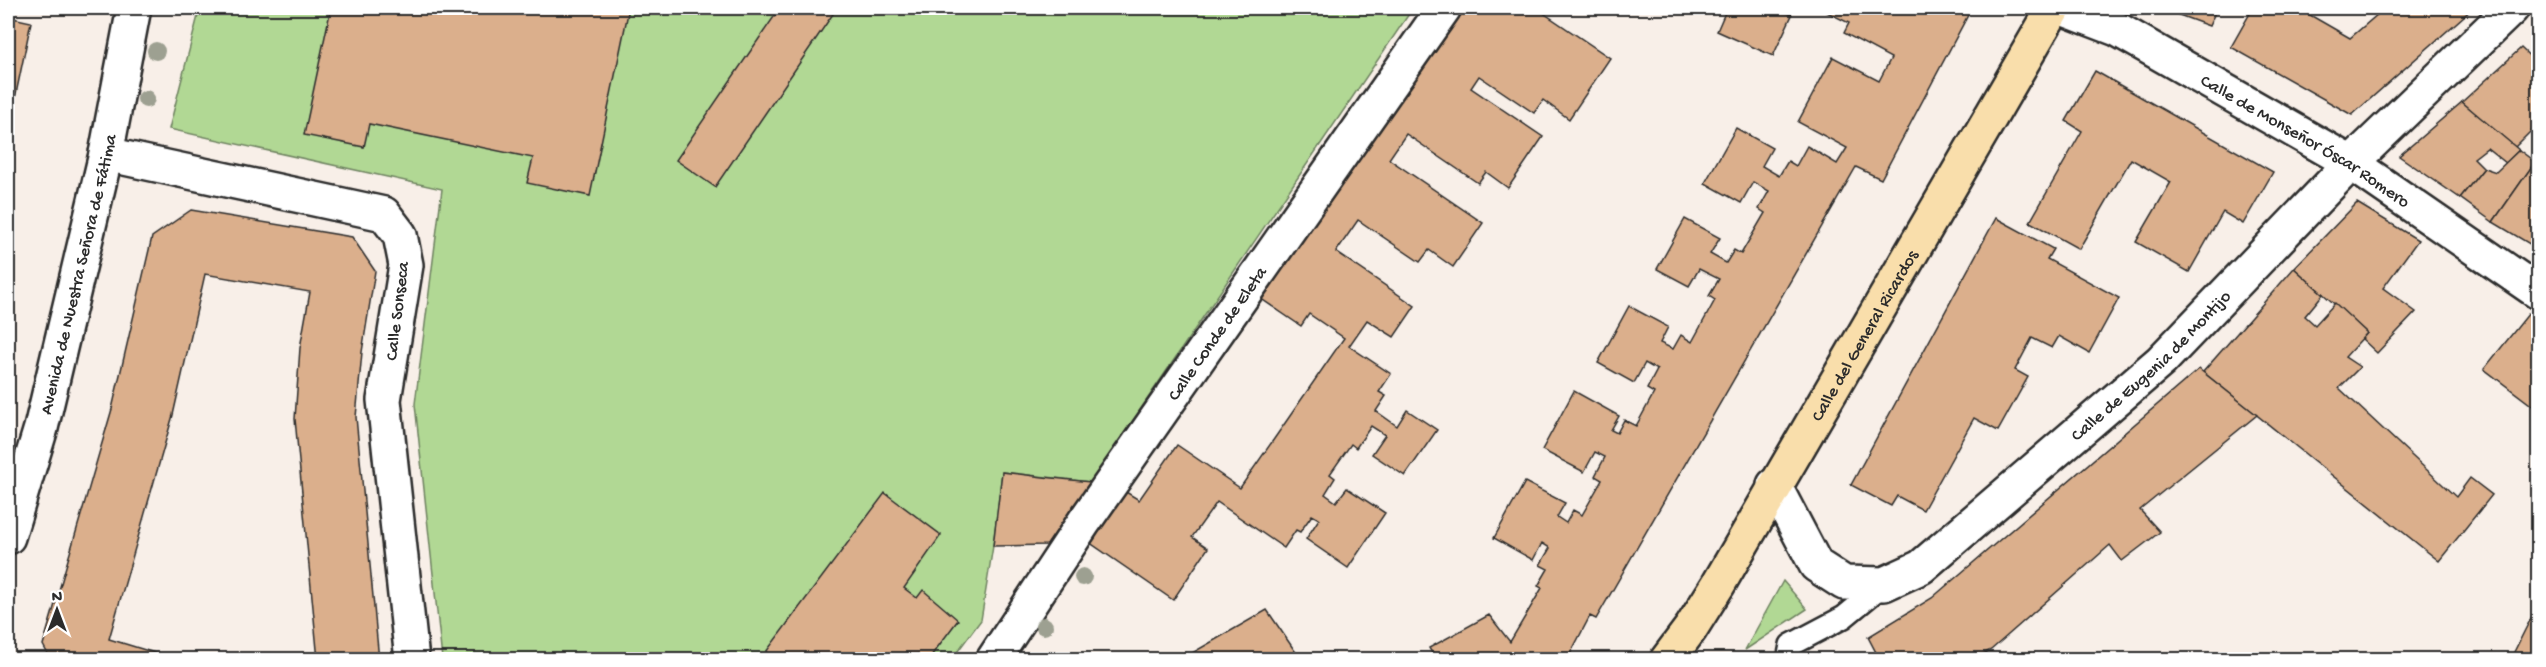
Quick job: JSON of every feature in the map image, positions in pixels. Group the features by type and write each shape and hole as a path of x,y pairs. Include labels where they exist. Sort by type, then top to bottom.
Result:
{"main road":[{"name":"Calle del General Ricardos","path":"1667,660 1691,628 1718,585 1774,485 2054,8"}],"street":[{"name":"Avenida de Nuestra Señora de Fátima","path":"8,537 41,428 106,154 134,8"},
{"name":"Calle Conde de Eleta","path":"993,660 1084,522 1444,8"},
{"name":"Calle de Monseñor Óscar Romero","path":"2062,8 2117,28 2351,163 2538,292"},
{"name":"Calle de Eugenia de Montijo","path":"1774,485 1816,565 1844,583 1884,584 1921,567 2162,362 2351,163 2512,8"},
{"name":"Calle Sonseca","path":"106,154 384,214 400,235 406,265 384,400 412,660"}],"lane":[{"path":"1788,660 1791,645 1844,617 1884,584"}],"green space":[{"path":"200,8 1413,8 1091,482 1002,472 981,620 952,659 442,659 415,404 442,189 169,129"},
{"path":"1783,581 1807,609 1745,650"}],"building":[{"path":"331,8 629,8 590,196 527,183 533,158 369,124 364,147 304,135"},
{"path":"780,8 837,8 715,187 676,160"},
{"path":"1460,8 1536,8 1610,58 1569,119 1543,100 1534,113 1479,76 1471,88 1543,137 1508,188 1486,172 1478,183 1406,134 1389,159 1483,223 1453,267 1429,250 1420,262 1358,220 1336,252 1415,306 1394,337 1367,320 1349,346 1391,374 1379,392 1386,396 1376,411 1397,426 1407,410 1437,430 1405,476 1372,454 1385,435 1371,426 1356,448 1351,444 1330,474 1335,478 1325,494 1336,502 1347,488 1385,513 1348,568 1306,539 1319,519 1312,515 1300,532 1296,530 1284,548 1217,502 1192,537 1208,548 1173,600 1086,540 1121,489 1139,500 1177,445 1240,488 1344,338 1309,314 1301,326 1260,298"},
{"path":"1727,8 1777,8 1792,15 1773,56 1717,31"},
{"path":"1819,8 1954,8 1968,15 1881,179 1856,167 1596,619 1590,616 1567,660 1436,660 1429,648 1489,615 1510,642 1542,588 1538,586 1548,569 1540,565 1550,548 1542,543 1533,560 1494,538 1525,482 1565,503 1557,517 1566,523 1573,510 1582,515 1602,480 1595,476 1605,457 1595,452 1584,472 1542,450 1574,391 1619,416 1611,430 1617,433 1624,420 1636,426 1654,393 1647,389 1657,370 1645,363 1634,383 1598,363 1629,306 1668,327 1660,343 1673,349 1681,335 1692,342 1715,300 1709,296 1719,279 1699,269 1689,286 1657,269 1685,219 1720,238 1710,254 1726,263 1734,250 1741,254 1765,213 1759,209 1769,191 1753,182 1741,203 1705,183 1736,128 1772,148 1762,166 1779,176 1788,161 1796,166 1807,146 1837,164 1847,148 1798,122 1833,57 1879,81 1891,58 1844,33 1849,23"},
{"path":"2160,8 2217,8 2209,26"},
{"path":"2253,8 2298,8 2350,38 2385,8 2473,8 2352,115 2231,47"},
{"path":"8,17 31,22 8,132"},
{"path":"2521,48 2538,64 2538,124 2514,148 2462,102"},
{"path":"2095,71 2273,172 2243,224 2223,212 2189,272 2136,242 2171,182 2131,159 2079,249 2030,222 2082,131 2066,121"},
{"path":"2462,102 2519,150 2506,163 2487,148 2474,158 2484,168 2460,198 2399,156"},
{"path":"2519,150 2535,162 2493,222 2460,198 2484,168 2496,172"},
{"path":"2538,153 2538,249 2493,222 2535,162 2532,160"},
{"path":"2357,203 2418,240 2383,288 2416,312 2377,353 2362,339 2367,333 2294,268"},
{"path":"191,210 352,237 375,271 362,352 356,417 379,660 318,660 295,419 300,348 310,292 205,274 173,415 109,639 178,660 51,660 43,645 112,409 152,237"},
{"path":"1996,218 2053,249 2047,259 2119,298 2089,353 2059,336 2052,348 2032,338 2015,370 2028,377 1998,431 1974,418 1923,510 1897,496 1891,506 1851,485"},
{"path":"2294,268 2323,294 2305,316 2315,325 2335,303 2367,333 2345,357 2360,367 2339,388 2456,497 2470,478 2492,495 2439,561 2203,372"},
{"path":"2529,313 2538,319 2538,410 2484,369"},
{"path":"2199,369 2257,415 2140,510 2160,532 2122,561 2110,545 1991,650 1972,660 1880,660 1868,637 1932,598"},
{"path":"1002,472 1091,482 1047,545 993,546"},
{"path":"885,493 941,535 904,588 917,598 923,590 958,620 928,660 760,660"},
{"path":"2538,605 2538,660 2510,660 2525,630"},
{"path":"1267,610 1297,654 1286,660 1180,660"},
{"path":"2105,654 2129,660 2096,660"}]}
